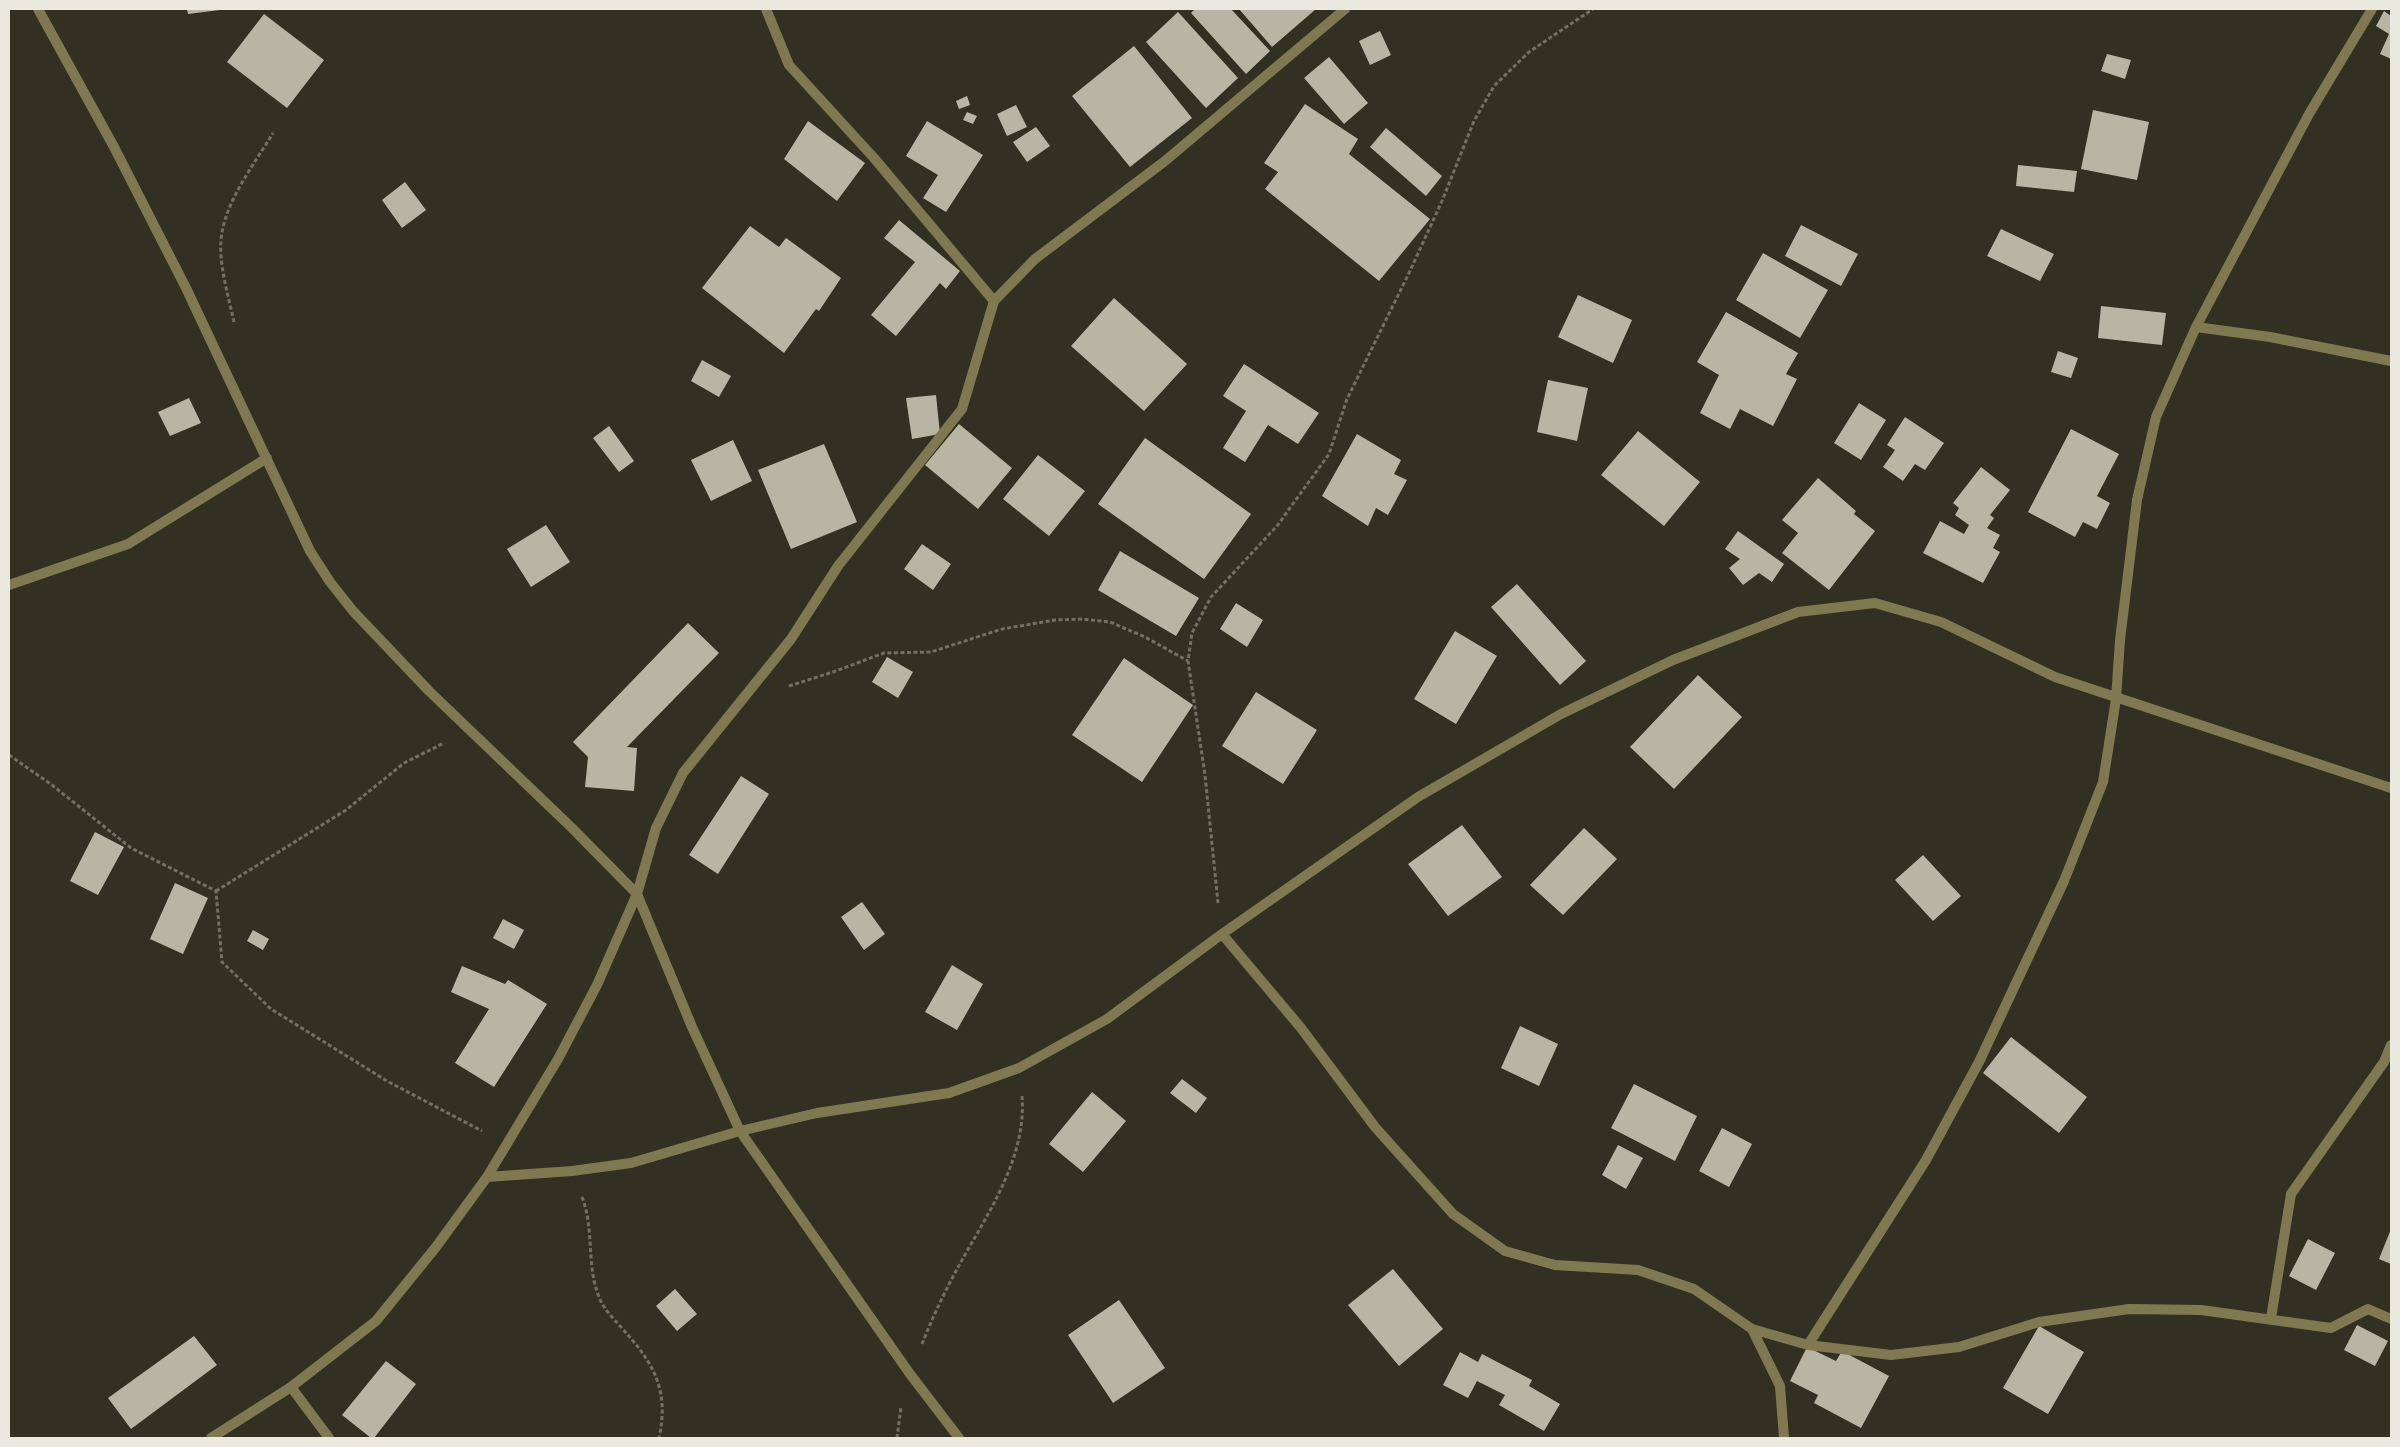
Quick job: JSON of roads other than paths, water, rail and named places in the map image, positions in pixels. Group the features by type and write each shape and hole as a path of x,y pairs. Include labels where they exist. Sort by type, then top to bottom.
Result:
{"street":[{"path":"38,9 114,147 186,288 268,458 310,551 330,582 353,611 429,691 572,828 637,894 692,1027 740,1131 910,1374 958,1438"},
{"path":"766,9 788,65 874,158 994,301"},
{"path":"211,1438 291,1386 376,1321 436,1247 487,1177 558,1060 597,985 637,894 656,828 683,773 745,699 791,639 838,566 962,409 994,301 1035,259 1165,161 1345,9"},
{"path":"1808,1345 1926,1160 1984,1054 2064,881 2104,782 2116,699 2128,570 2137,500 2156,417 2196,327 2309,114 2372,9"},
{"path":"2196,327 2270,337 2391,361"},
{"path":"9,586 128,544 268,458"},
{"path":"487,1177 572,1171 631,1163 740,1131 817,1113 949,1093 1019,1068 1107,1019 1222,934 1418,798 1561,714 1673,660 1798,612 1875,603 1941,622 2055,677 2116,699 2391,788"},
{"path":"1222,934 1301,1028 1376,1127 1454,1214 1505,1251 1555,1264 1638,1270 1694,1289 1752,1330 1808,1345 1891,1355 1959,1347 2039,1322 2129,1309 2201,1310 2271,1318 2331,1328 2368,1309 2391,1318"},
{"path":"2271,1318 2291,1194 2384,1062 2391,1045"},
{"path":"1752,1330 1780,1386 1784,1438"},
{"path":"291,1386 329,1438"}]}
